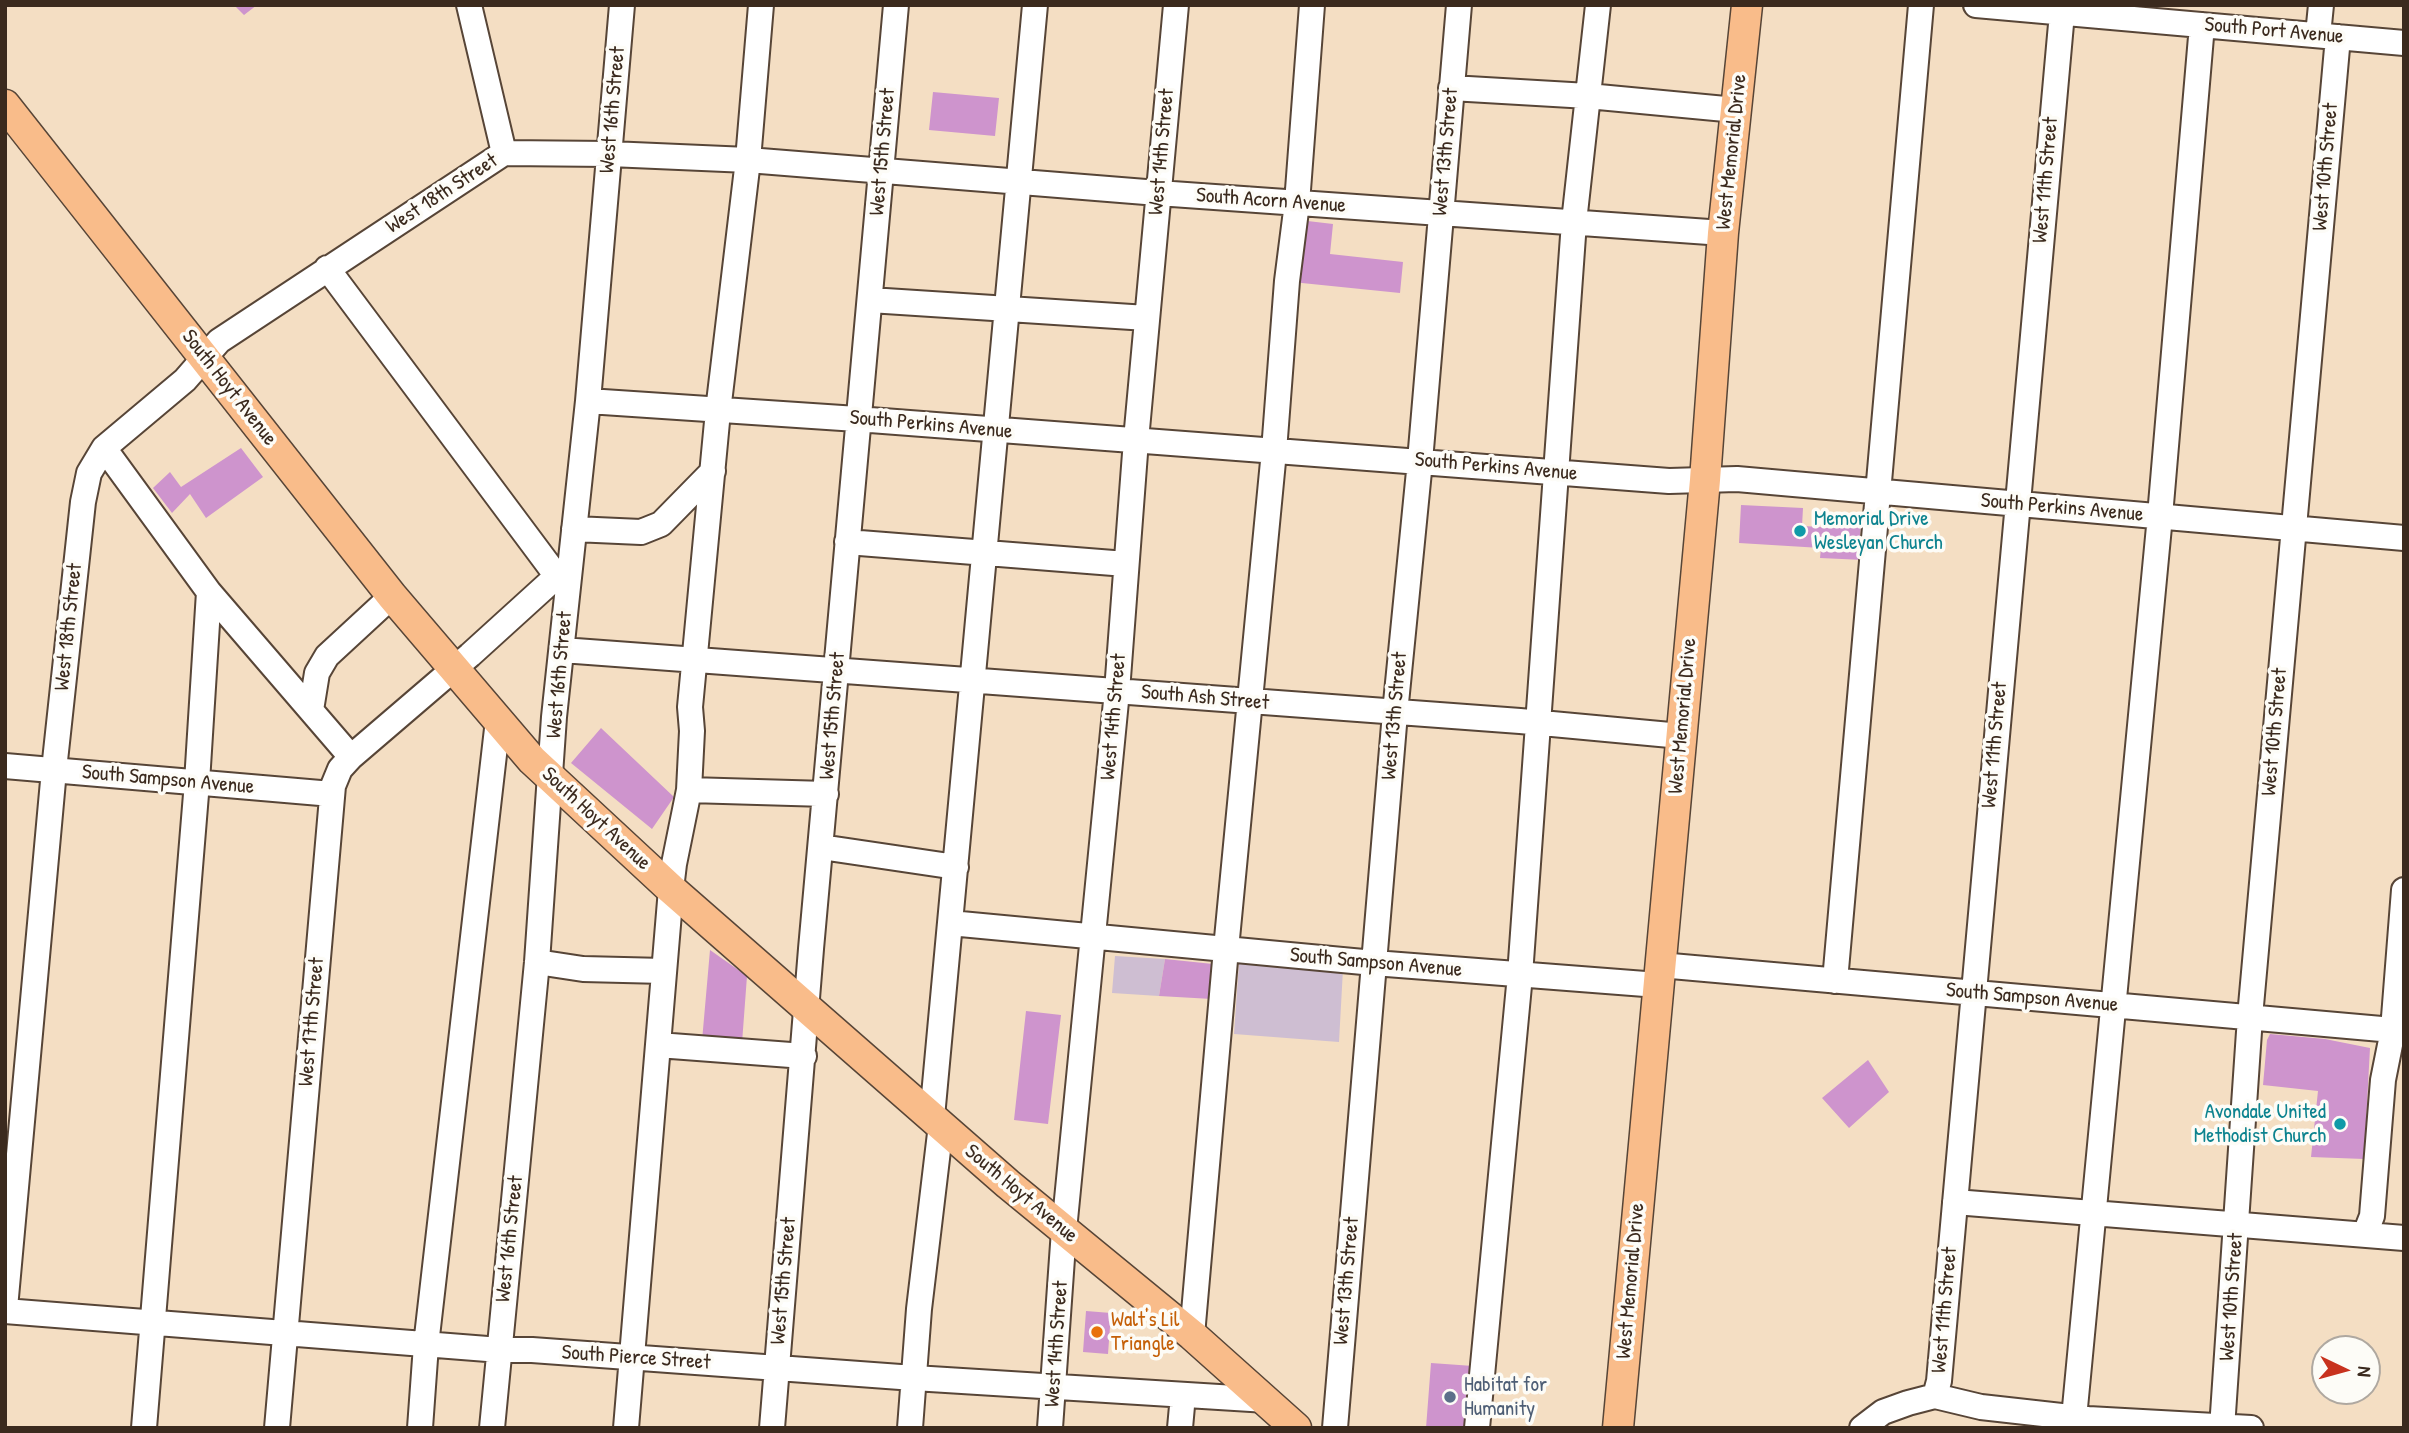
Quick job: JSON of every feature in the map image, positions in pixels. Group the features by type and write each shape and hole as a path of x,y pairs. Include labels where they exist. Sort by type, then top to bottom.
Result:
{"main road":[{"name":"West Memorial Drive","path":"1618,1428 1704,480 1723,233 1747,5"},
{"name":"South Hoyt Avenue","path":"5,105 392,596 532,760 671,889 936,1121 1192,1335 1296,1428"}],"street":[{"path":"469,5 504,153"},
{"name":"West 16th Street","path":"492,1428 537,962 552,778 554,717 562,650 562,583 574,529 588,401 622,5"},
{"path":"626,1428 671,889 689,790 692,731 690,707 718,411 748,160 761,5"},
{"name":"West 15th Street","path":"772,1428 838,670 857,419 896,5"},
{"path":"910,1428 950,923 1035,5"},
{"name":"West 14th Street","path":"1050,1428 1064,1230 1117,691 1136,440 1176,5"},
{"path":"1192,1335 1274,451 1287,281 1297,203 1312,5"},
{"name":"West 13th Street","path":"1335,1428 1395,713 1420,461 1459,5"},
{"path":"1477,1428 1520,975 1574,222 1598,5"},
{"path":"1835,981 1921,5"},
{"name":"South Port Avenue","path":"1976,5 2186,18 2404,43"},
{"name":"West 10th Street","path":"2223,1427 2250,1017 2294,528 2328,36 2320,5"},
{"name":"West 11th Street","path":"1862,1428 1884,1412 1935,1396 1939,1381 2017,504 2046,10"},
{"path":"2074,1418 2160,516 2186,18"},
{"path":"1451,88 1588,96 1736,110"},
{"name":"South Acorn Avenue","path":"504,153 748,160 1158,193 1723,233"},
{"name":"West 18th Street","path":"5,1309 54,770 83,502 89,473 104,448 185,380 219,341 504,153"},
{"path":"327,268 562,583"},
{"path":"870,300 1147,318"},
{"name":"South Perkins Avenue","path":"588,401 1670,481 1737,479 2404,538"},
{"path":"104,448 209,592 351,757"},
{"path":"574,529 641,532 661,524 713,471"},
{"path":"847,542 1126,564"},
{"name":"West 17th Street","path":"277,1428 332,794 340,769 454,669 562,583"},
{"path":"144,1428 197,782 209,592"},
{"path":"310,710 317,673 327,656 392,596"},
{"name":"South Ash Street","path":"562,650 1538,722 1681,736"},
{"path":"420,1428 426,1345 498,720"},
{"name":"South Sampson Avenue","path":"5,766 332,794"},
{"path":"689,790 826,794"},
{"path":"821,846 956,867"},
{"path":"2365,1234 2372,1216 2383,1080 2399,1031 2404,890"},
{"name":"South Sampson Avenue","path":"950,923 1520,975 1659,975 1835,981 2399,1031"},
{"path":"537,962 583,969 664,971"},
{"path":"658,1045 804,1056"},
{"path":"1955,1202 2404,1238"},
{"name":"South Pierce Street","path":"5,1309 426,1345 1267,1400"},
{"path":"1180,1428 1183,1395"},
{"path":"1935,1396 2038,1421 2074,1418 2251,1428"}],"shaded area":[{"path":"1115,956 1165,959 1159,996 1112,993"},
{"path":"1239,963 1343,969 1339,1042 1234,1034"}],"building":[{"path":"234,5 257,5 244,15"},
{"path":"933,92 999,98 995,136 929,130"},
{"path":"1299,220 1333,224 1330,254 1403,262 1400,293 1292,282"},
{"path":"241,448 263,477 206,518 190,494 172,513 153,488 170,472 181,487"},
{"name":"Memorial Drive Wesleyan Church","path":"1741,505 1803,508 1802,526 1822,527 1823,518 1861,521 1860,536 1866,536 1864,560 1820,558 1821,548 1739,543"},
{"path":"601,728 674,797 652,829 571,763"},
{"path":"710,950 747,976 742,1043 702,1041"},
{"path":"1165,959 1213,964 1212,999 1159,996"},
{"path":"1026,1011 1061,1015 1048,1124 1014,1120"},
{"name":"Avondale United Methodist Church","path":"2270,1034 2325,1039 2370,1048 2364,1159 2311,1157 2318,1091 2263,1085 2267,1040"},
{"path":"1868,1060 1889,1092 1849,1128 1822,1098"},
{"name":"Walt's Lil Triangle","path":"1086,1311 1111,1313 1108,1354 1083,1352"},
{"name":"Habitat for Humanity","path":"1431,1363 1473,1366 1469,1428 1426,1428"}],"place":[{"name":"Memorial Drive Wesleyan Church","path":"1800,531"},
{"name":"Avondale United Methodist Church","path":"2340,1124"},
{"name":"Walt's Lil Triangle","path":"1097,1332"},
{"name":"Habitat for Humanity","path":"1450,1397"}]}
